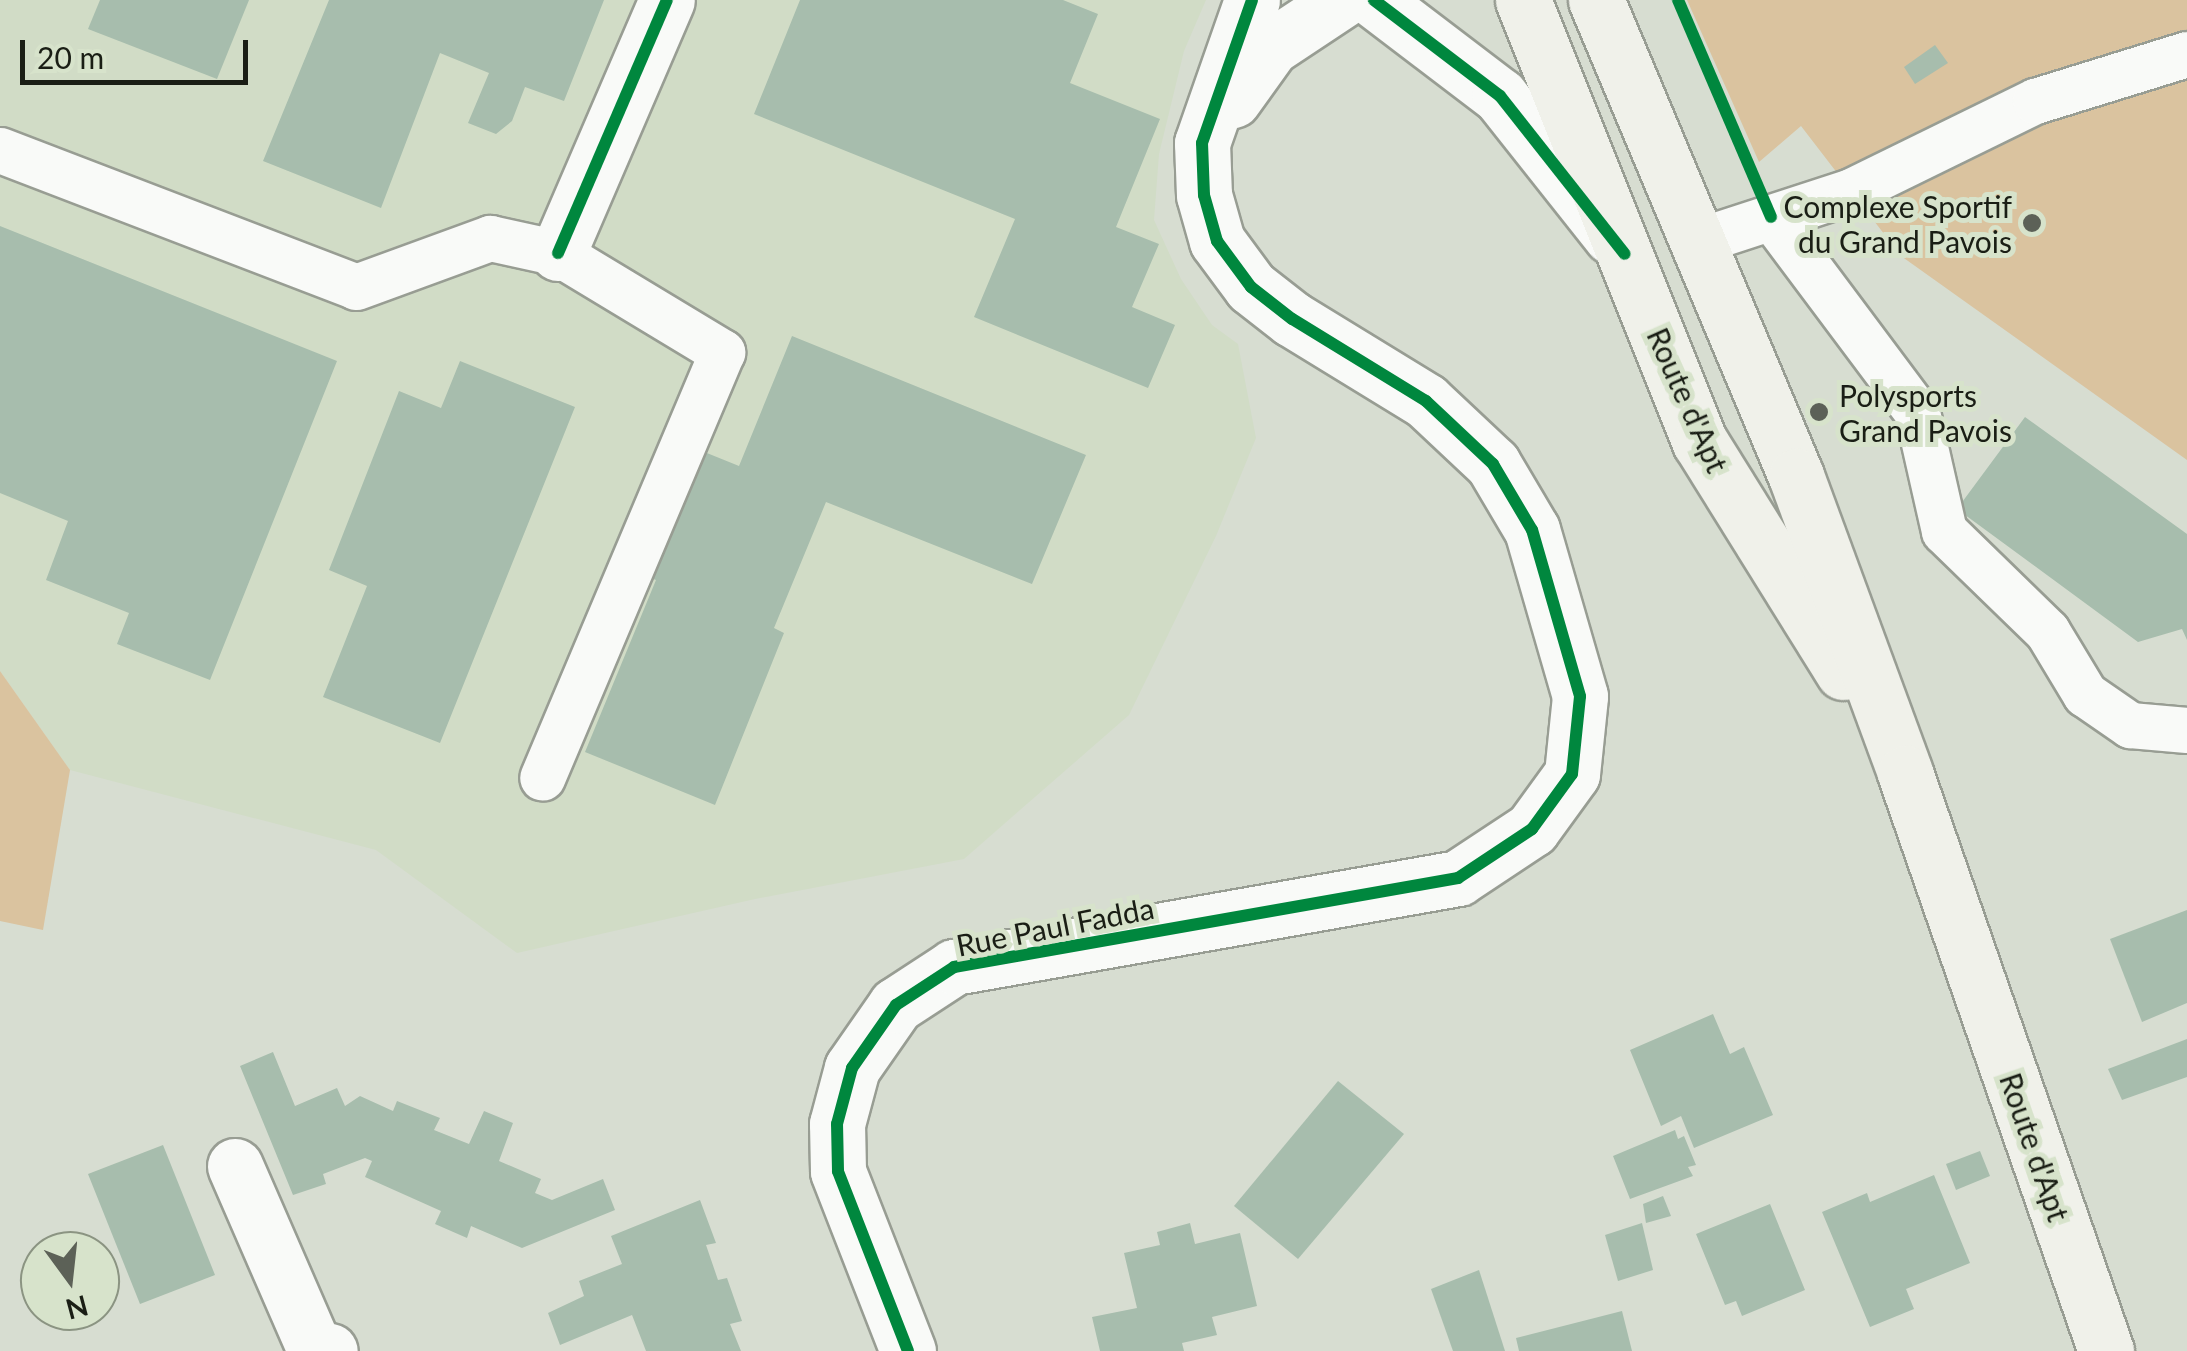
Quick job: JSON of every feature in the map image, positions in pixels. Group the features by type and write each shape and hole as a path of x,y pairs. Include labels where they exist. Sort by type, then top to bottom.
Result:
{"main road":[{"name":"Route d'Apt","path":"1523,0 1700,442 1905,772"},
{"name":"Route d'Apt","path":"1596,0 1796,476 1905,772 2106,1351"}],"street":[{"path":"558,253 667,0"},
{"path":"1202,144 1252,0"},
{"path":"1202,144 1271,46 1342,0"},
{"path":"1374,0 1500,96 1625,254"},
{"name":"Rue Paul Fadda","path":"908,1351 838,1171 837,1124 852,1068 896,1005 954,967 1458,878 1532,829 1572,774 1580,696 1532,530 1494,464 1426,401 1352,358 1250,288 1217,242 1204,195 1202,144"},
{"path":"235,1166 315,1350"}],"lane":[{"path":"1695,242 1851,190 2035,101 2187,54"},
{"path":"0,150 356,286 490,238 558,253 722,352 542,778"},
{"path":"1770,218 1917,412 1944,530 2047,631 2085,694 2130,726 2187,730"}],"shaded area":[{"path":"0,0 1206,0 1184,51 1159,154 1154,220 1181,279 1212,325 1238,344 1256,438 1216,536 1129,715 964,859 755,899 517,953 376,850 70,770 0,671"},
{"name":"Complexe Sportif du Grand Pavois","path":"1687,0 2187,0 2187,460 1901,256 1801,126 1759,162"},
{"path":"0,671 70,770 43,930 0,921"}],"building":[{"path":"100,0 249,0 217,79 88,29"},
{"path":"329,0 604,0 564,101 525,87 512,121 496,134 468,123 489,73 440,53 381,208 263,161"},
{"path":"800,0 1063,0 1098,14 1070,83 1160,119 1116,227 1159,244 1132,307 1175,325 1148,388 974,317 1015,219 754,114"},
{"path":"1935,45 1948,63 1915,84 1904,67"},
{"path":"0,226 337,361 210,680 117,644 129,613 46,580 68,521 0,493"},
{"path":"792,336 1086,455 1032,584 826,502 774,628 784,633 715,805 585,752 656,580 645,576 697,449 739,466"},
{"path":"460,361 575,407 440,743 323,697 367,586 329,570 399,391 441,408"},
{"path":"2025,417 2187,534 2187,640 2182,629 2138,642 1957,509"},
{"path":"2187,910 2187,1003 2142,1022 2110,939"},
{"path":"1713,1014 1730,1054 1744,1047 1773,1115 1694,1148 1681,1116 1661,1126 1630,1050"},
{"path":"2187,1039 2187,1077 2122,1100 2108,1069"},
{"path":"273,1052 295,1106 337,1088 345,1106 360,1096 393,1111 397,1101 440,1118 434,1130 469,1144 484,1111 513,1123 499,1161 541,1179 535,1193 552,1200 603,1179 615,1210 522,1248 471,1226 467,1238 435,1224 441,1211 365,1177 372,1161 365,1158 323,1174 326,1184 293,1195 240,1066"},
{"path":"1338,1081 1404,1134 1298,1259 1234,1206"},
{"path":"1675,1130 1678,1139 1684,1136 1696,1165 1688,1167 1693,1176 1630,1199 1613,1156"},
{"path":"163,1145 215,1275 140,1304 120,1254 120,1231 111,1231 88,1174"},
{"path":"1980,1151 1990,1176 1956,1190 1946,1164"},
{"path":"1934,1175 1970,1263 1906,1289 1914,1309 1870,1327 1822,1212 1867,1193 1870,1202"},
{"path":"1663,1196 1671,1216 1646,1223 1643,1204"},
{"path":"700,1200 716,1243 706,1245 718,1280 727,1278 742,1321 730,1324 741,1351 646,1351 632,1315 560,1345 548,1313 584,1296 579,1281 622,1264 611,1236"},
{"path":"1770,1204 1805,1290 1742,1316 1736,1301 1725,1305 1696,1234"},
{"path":"1190,1223 1195,1244 1240,1233 1257,1306 1212,1317 1217,1335 1182,1343 1184,1351 1100,1351 1092,1317 1137,1308 1124,1253 1160,1245 1157,1232"},
{"path":"1642,1223 1653,1270 1618,1281 1605,1235"},
{"path":"1479,1270 1505,1351 1453,1351 1431,1289"},
{"path":"1622,1311 1632,1351 1519,1351 1516,1338"}],"cycle path":[{"path":"558,253 667,0"},
{"path":"908,1351 838,1171 837,1124 852,1068 896,1005 954,967 1458,878 1532,829 1572,774 1580,696 1532,530 1493,464 1426,401 1292,319 1251,287 1217,241 1204,195 1202,143 1252,0"},
{"path":"1374,0 1500,96 1625,254"},
{"path":"1678,0 1771,217"}],"place":[{"name":"Complexe Sportif du Grand Pavois","path":"2032,223"},
{"name":"Polysports Grand Pavois","path":"1819,412"}]}
